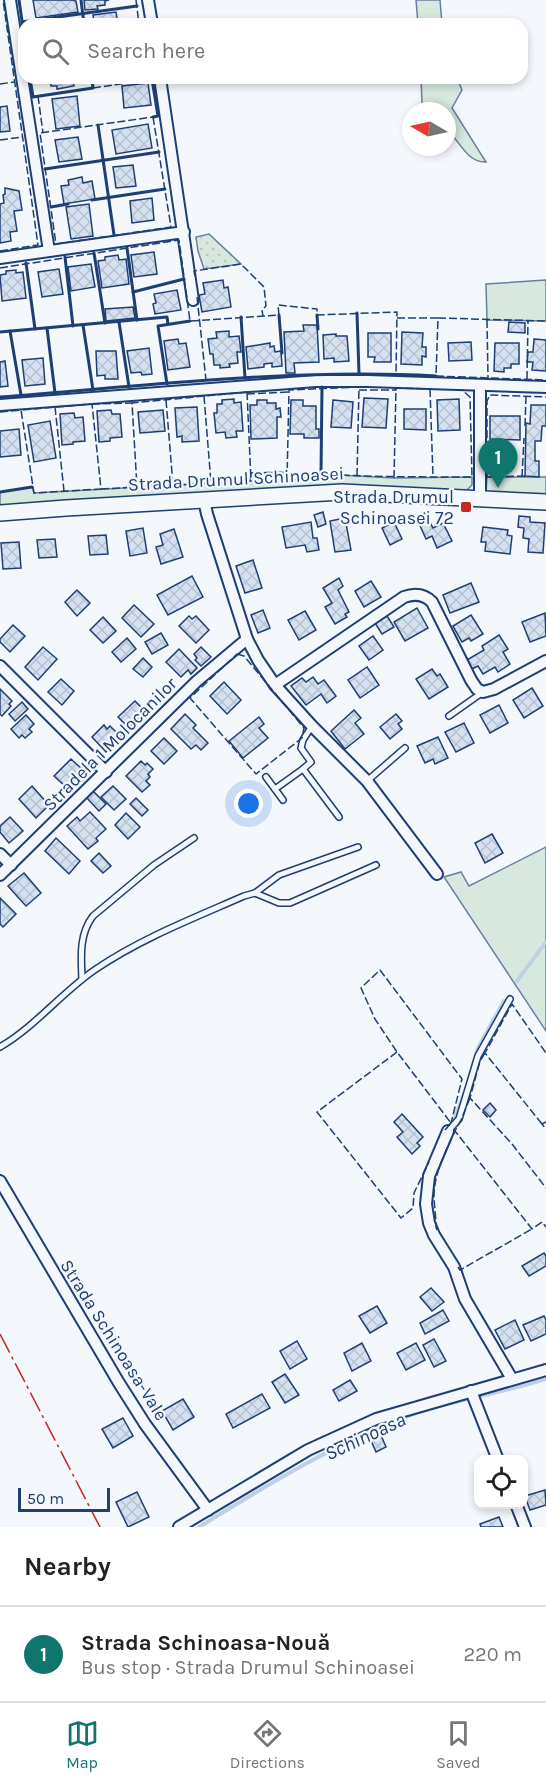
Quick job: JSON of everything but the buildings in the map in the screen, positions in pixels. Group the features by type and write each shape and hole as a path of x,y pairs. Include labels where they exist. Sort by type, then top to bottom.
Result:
{"street":[{"path":"10,0 18,51"},
{"path":"148,0 151,18"},
{"path":"23,84 49,251"},
{"path":"161,84 193,300"},
{"path":"0,258 184,232"},
{"path":"0,405 316,381 546,387"},
{"path":"480,386 480,498"},
{"name":"Strada Drumul Schinoasei","path":"0,513 342,492 546,502"},
{"path":"204,500 247,639 258,660 274,684 367,781 437,874"},
{"path":"274,684 410,595 421,595 432,602 471,680 477,689 483,692 494,689 546,661"},
{"name":"Stradela 1 Molocanilor","path":"0,875 197,681 247,639"},
{"path":"0,666 106,771"},
{"path":"0,854 11,865"},
{"path":"448,1131 429,1176 426,1204 429,1223 454,1267 465,1299 512,1379"},
{"name":"Strada Schinoasa-Vale","path":"0,1181 123,1390 208,1510"},
{"path":"179,1527 308,1450 376,1419 473,1396 512,1379 546,1370"},
{"path":"473,1396 496,1455"},
{"path":"518,1509 525,1527"}],"lane":[{"path":"449,716 483,692"},
{"path":"275,789 311,762 301,748 312,726"},
{"path":"367,781 405,748"},
{"path":"303,769 339,817"},
{"path":"266,777 283,800"},
{"path":"82,980 81,950 86,925 93,916 154,865 194,838"},
{"path":"0,1047 27,1028 98,968 160,932 255,893 279,875 358,847"},
{"path":"255,893 279,903 290,903 376,865"},
{"path":"448,1131 459,1119 478,1056 510,999"}],"shaded area":[{"path":"416,0 440,0 442,18 418,18"},
{"path":"421,84 460,84 462,90 455,102 422,102"},
{"path":"456,114 486,162 469,155 456,140"},
{"path":"209,234 241,264 204,269 196,237"},
{"path":"546,280 546,321 487,320 486,284"},
{"path":"287,472 287,480 321,478 321,474 394,478 472,477 472,485 466,491 0,507 0,492 32,487 34,493 250,481 251,473"},
{"path":"487,477 546,477 546,496 486,493"},
{"path":"546,847 546,1031 444,877 461,872 469,886"}],"waterway":[{"path":"517,981 546,942"},
{"path":"469,1079 478,1048 504,1001"},
{"path":"454,1120 466,1089"},
{"name":"Schinoasa","path":"199,1527 303,1465 385,1425 429,1409 546,1379"}],"fence":[{"path":"0,251 38,245 3,0"},
{"path":"136,0 138,18"},
{"path":"0,84 14,82"},
{"path":"93,88 120,84"},
{"path":"38,96 43,133"},
{"path":"153,117 171,227 56,244 40,133 153,117"},
{"path":"0,140 22,137"},
{"path":"0,268 179,240 190,321 279,315 278,305 317,309 317,315 397,312 396,374"},
{"path":"195,276 194,271 241,264 264,287 266,306 262,310 263,316"},
{"path":"197,297 206,380"},
{"path":"397,318 438,318 436,376 546,380"},
{"path":"438,318 546,321"},
{"path":"487,320 488,378"},
{"path":"527,379 528,320"},
{"path":"357,476 359,387 289,390 287,480 321,478 321,474 340,475 359,476 472,477 470,397 459,390"},
{"path":"359,390 396,390 396,388"},
{"path":"394,478 396,388 432,389"},
{"path":"430,389 433,477"},
{"path":"247,392 251,481 137,487 132,403 247,392"},
{"path":"247,394 289,392"},
{"path":"525,476 487,477 487,401 490,395 546,397"},
{"path":"204,396 211,483"},
{"path":"525,426 526,396"},
{"path":"166,400 173,485"},
{"path":"92,404 132,403"},
{"path":"0,412 21,410 34,493 101,489 92,404 21,410"},
{"path":"55,407 64,491"},
{"path":"522,477 524,438"},
{"path":"251,473 287,472"},
{"path":"101,489 137,487"},
{"path":"237,654 244,656 304,728 302,738 256,774 190,698 237,654"},
{"path":"445,1130 451,1123 397,1052 375,1019 361,988 380,970 462,1079 451,1123"},
{"path":"542,1124 485,1053 512,1004 546,1053"},
{"path":"397,1052 317,1112 401,1218 413,1208 414,1193 429,1162"},
{"path":"485,1053 480,1061 470,1098 512,1144 546,1188"},
{"path":"470,1098 455,1131 532,1229 542,1222 546,1227"},
{"path":"546,1122 542,1124 546,1129"},
{"path":"437,1230 434,1198 436,1177 455,1131"},
{"path":"458,1267 460,1270 532,1229"}],"wall":[{"path":"19,0 22,18"},
{"path":"81,0 83,18"},
{"path":"51,18 137,6"},
{"path":"31,84 33,97 93,88 93,84"},
{"path":"153,84 158,116 153,117"},
{"path":"98,125 114,235"},
{"path":"45,169 159,152"},
{"path":"92,200 165,189"},
{"path":"51,207 68,204"},
{"path":"127,248 137,320"},
{"path":"94,253 105,323"},
{"path":"65,257 73,326"},
{"path":"26,263 35,329"},
{"path":"133,292 184,279"},
{"path":"357,313 359,374"},
{"path":"279,315 282,353"},
{"path":"317,315 318,329"},
{"path":"0,332 167,317 168,324"},
{"path":"241,317 245,378"},
{"path":"167,384 158,326 190,321"},
{"path":"119,322 129,387"},
{"path":"83,325 93,390"},
{"path":"47,328 55,393"},
{"path":"10,331 21,395"},
{"path":"0,397 273,376 327,374 436,376"},
{"path":"321,474 322,387"},
{"path":"0,492 32,487"}],"power":[{"path":"0,1334 100,1527"}],"place":[{"name":"Strada Schinoasa-Nouă","path":"498,488"},
{"name":"Strada Drumul Schinoasei 72","path":"466,507"}]}
